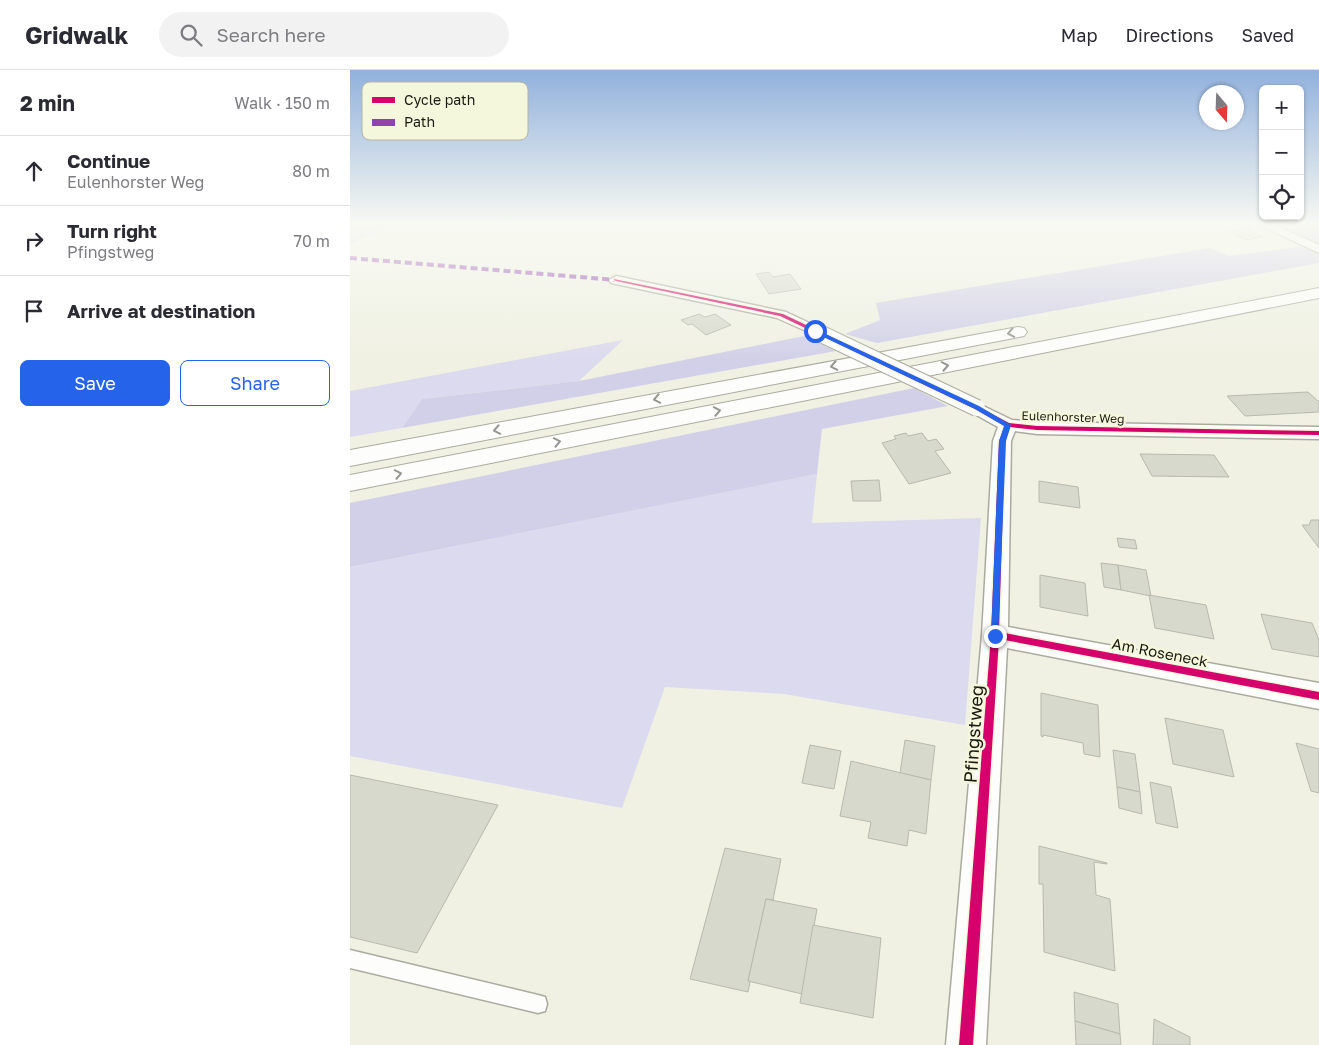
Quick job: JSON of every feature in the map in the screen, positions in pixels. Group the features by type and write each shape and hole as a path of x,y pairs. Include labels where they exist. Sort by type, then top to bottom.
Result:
{"highway":[{"path":"350,483 1319,293"},
{"path":"1088,319 1128,312"},
{"path":"350,458 1040,328"}],"street":[{"name":"Eulenhorster Weg","path":"616,280 781,315 977,408 1008,425 1037,428 1319,434"},
{"name":"Pfingstweg","path":"966,1045 995,636 1002,441 1008,425"},
{"name":"Am Roseneck","path":"995,636 1319,696"}],"lane":[{"path":"350,959 538,1004"}],"shaded area":[{"path":"1086,268 1289,268 877,343 845,334 880,320 876,303"},
{"path":"804,336 836,351 402,428 422,399 579,381"},
{"path":"623,340 579,381 422,399 402,428 350,437 350,391"},
{"path":"914,388 948,406 822,429 817,474 350,567 350,503"},
{"path":"817,474 812,523 981,518 965,725 784,694 665,687 622,808 350,756 350,567"}],"building":[{"path":"769,272 773,277 790,274 801,289 769,294 756,274"},
{"path":"699,314 705,317 715,314 731,325 706,335 692,324 688,325 681,320"},
{"path":"1308,392 1319,402 1319,412 1245,416 1227,396"},
{"path":"906,433 908,436 922,433 928,441 936,439 944,449 935,451 951,473 909,484 882,443 896,439 894,436"},
{"path":"1140,454 1214,455 1229,477 1152,476"},
{"path":"879,480 881,501 853,501 851,481"},
{"path":"1039,481 1078,487 1080,508 1039,502"},
{"path":"1311,520 1319,520 1319,548 1302,525 1309,525"},
{"path":"1117,538 1135,540 1137,549 1119,547"},
{"path":"1101,563 1118,565 1121,590 1104,587"},
{"path":"1118,565 1146,570 1151,596 1121,590"},
{"path":"1040,575 1085,583 1088,616 1040,607"},
{"path":"1149,595 1206,605 1214,639 1155,628"},
{"path":"1261,614 1312,623 1319,640 1319,657 1272,649"},
{"path":"1041,693 1098,705 1100,757 1084,754 1083,743 1041,736"},
{"path":"1165,718 1223,730 1234,777 1173,764"},
{"path":"905,740 935,746 931,780 900,773"},
{"path":"1296,743 1319,749 1319,793 1311,791"},
{"path":"810,745 841,751 834,789 802,783"},
{"path":"1113,750 1135,754 1140,792 1117,787"},
{"path":"851,761 931,780 926,834 909,830 907,846 868,838 871,822 840,816"},
{"path":"350,775 498,805 417,953 350,937"},
{"path":"1150,782 1171,787 1178,828 1156,823"},
{"path":"1117,787 1140,792 1142,814 1119,808"},
{"path":"1039,846 1107,863 1094,862 1096,895 1110,899 1115,971 1044,952 1043,884 1039,884"},
{"path":"725,848 781,859 773,900 766,899 748,981 750,982 748,992 690,979"},
{"path":"766,899 817,909 802,994 748,981"},
{"path":"813,925 881,938 873,1018 800,1003"},
{"path":"1074,992 1118,1004 1120,1034 1075,1021"},
{"path":"1154,1019 1190,1037 1190,1045 1153,1045"},
{"path":"1075,1021 1120,1034 1121,1045 1076,1045"}],"marked path":[{"path":"477,268 616,280"}],"cycle path":[{"path":"616,280 781,315 977,408 1008,425 1037,428 1319,433"},
{"path":"966,1045 995,635 1002,441 1008,425"},
{"path":"995,635 1319,696"}],"route":[{"path":"815,331 977,408 1008,425 1002,441 995,636"}]}
